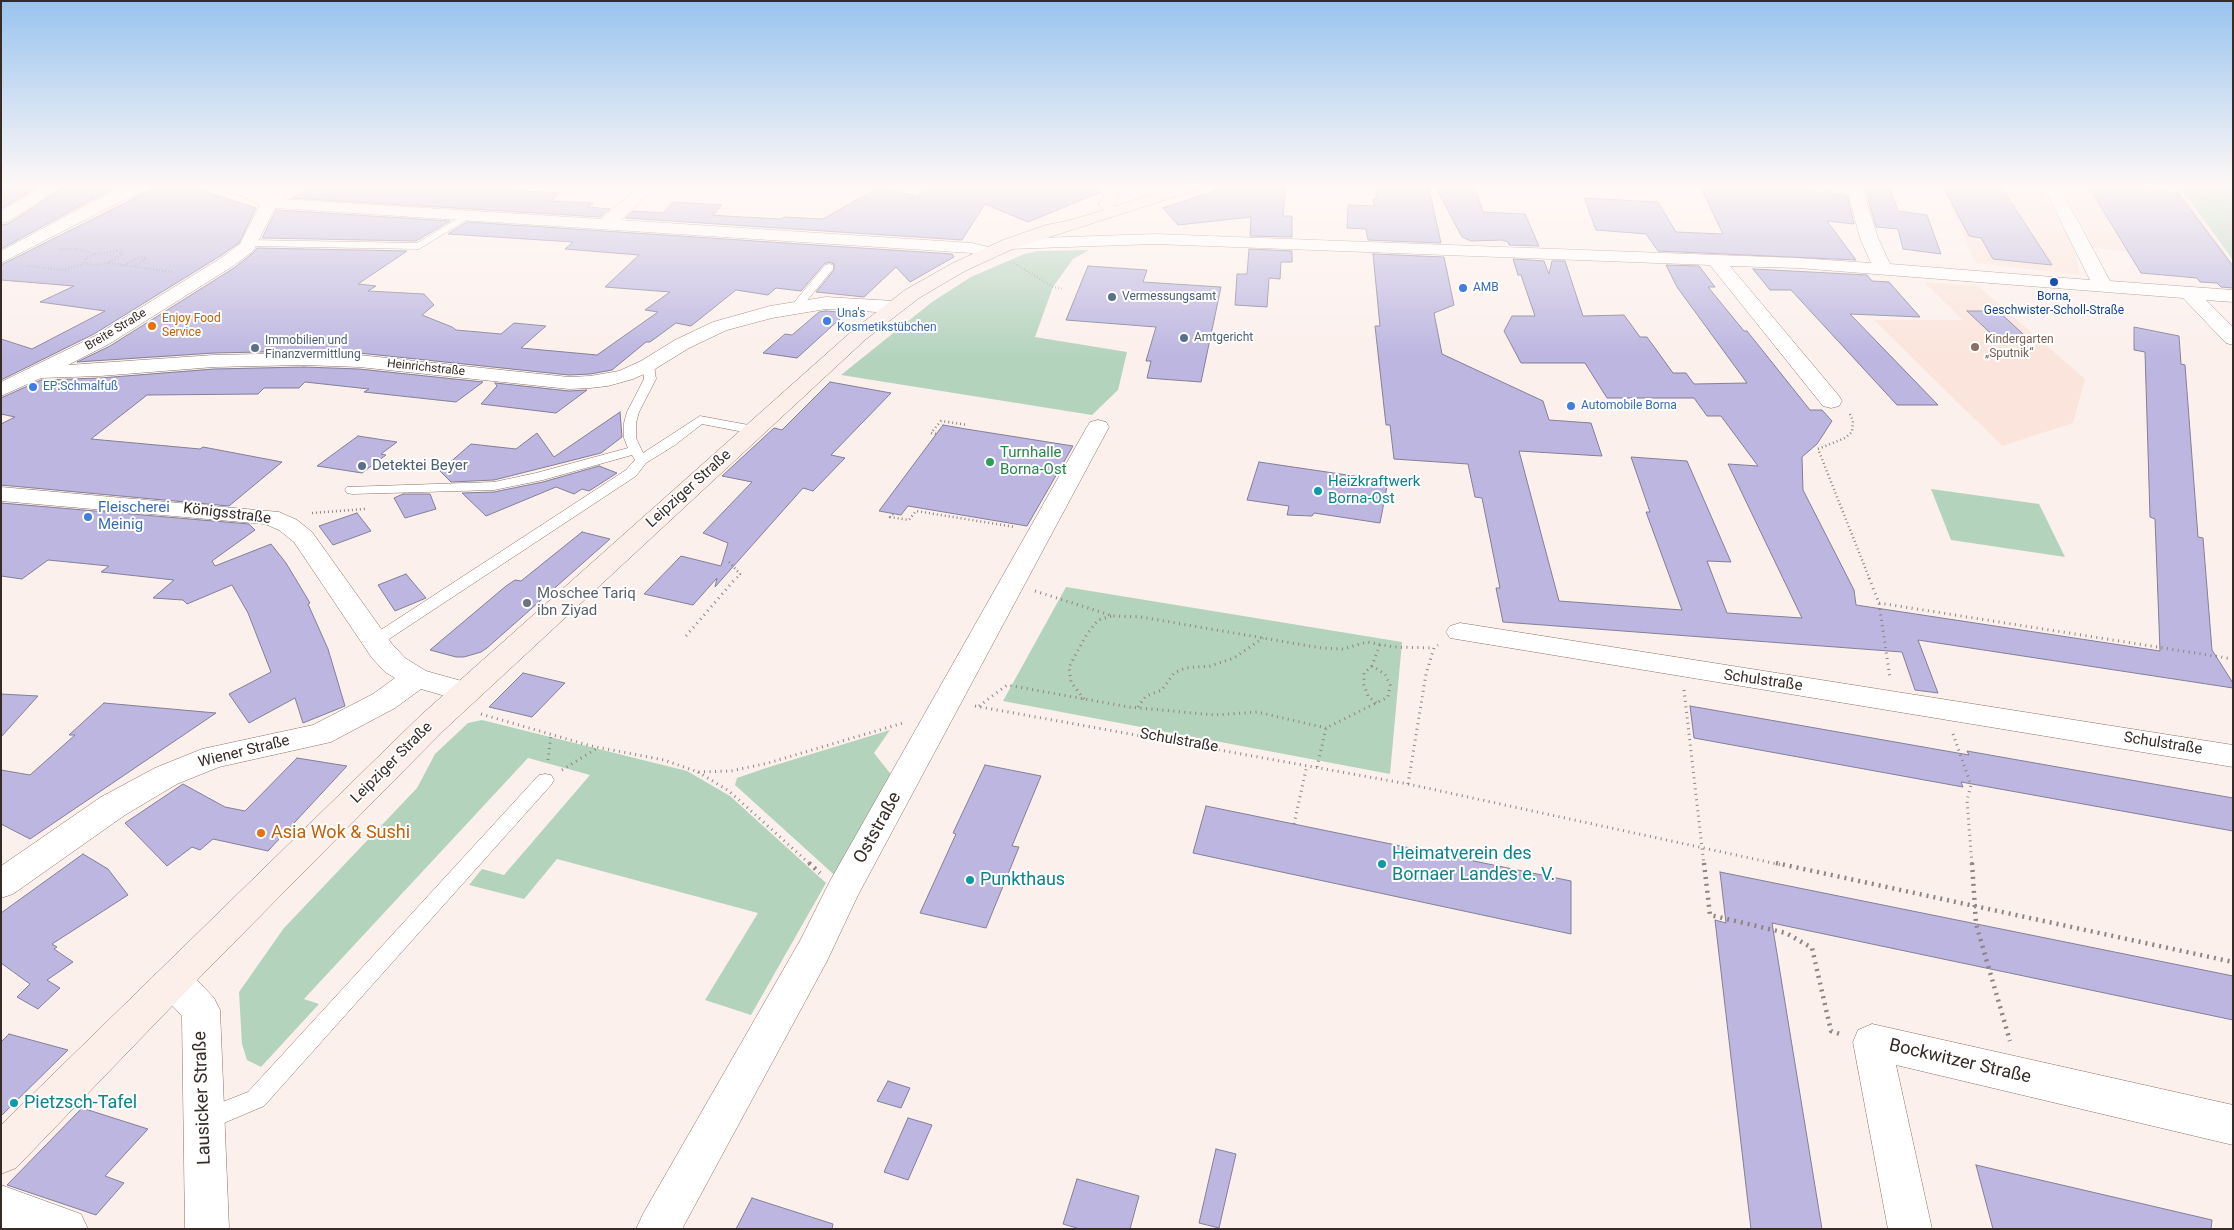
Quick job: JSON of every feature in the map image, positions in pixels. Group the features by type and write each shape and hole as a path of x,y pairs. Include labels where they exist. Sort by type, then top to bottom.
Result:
{"street":[{"path":"13,241 32,242"},
{"path":"872,241 999,248 1098,241"},
{"name":"Leipziger Straße","path":"1,1154 168,985 459,699 859,335 935,280 999,248 1017,241"},
{"path":"1201,241 1716,260 1882,268 2233,296"},
{"path":"1870,241 1882,268"},
{"path":"2080,241 2103,286"},
{"path":"1,258 32,242"},
{"name":"Breite Straße","path":"1,390 102,340 227,262 250,243"},
{"path":"1716,260 1831,401"},
{"path":"2188,292 2233,339"},
{"name":"Heinrichstraße","path":"40,372 100,370 214,360 304,359 358,361 569,383 608,380 648,365 682,344 720,326 751,316 826,303 894,308"},
{"name":"Oststraße","path":"658,1229 814,950 842,892 964,704 1040,531 1098,427"},
{"name":"Königsstraße","path":"1,494 270,517 288,525 302,537 382,651 395,665 416,678 459,699"},
{"name":"Schulstraße","path":"1460,632 2233,756"},
{"name":"Wiener Straße","path":"1,884 113,806 166,776 213,757 320,734 384,701 416,678"},
{"name":"Lausicker Straße","path":"168,985 183,991 201,1010 208,1229"},
{"name":"Bockwitzer Straße","path":"1910,1229 1872,1042 2233,1125"},
{"path":"1,1207 66,1229"}],"lane":[{"path":"250,243 419,246 426,241"},
{"path":"796,307 829,267"},
{"path":"352,490 494,486 638,455 630,438 630,423 633,412 650,379 648,365"},
{"name":"Leipziger Straße","path":"375,641 632,473 638,455 672,442 700,420 754,430"},
{"path":"204,1120 256,1099 545,780"}],"path":[{"path":"52,249 76,250 96,254"},
{"path":"27,262 26,267 64,270 85,263 93,265 108,263 123,254 117,251 96,254 86,258 85,263"},
{"path":"108,263 122,266 133,267 146,258 140,257 122,266"},
{"path":"1013,263 1053,287 1064,289"},
{"path":"1831,401 1852,415 1852,432 1845,438 1818,449 1879,603 1893,700"},
{"path":"936,434 931,432 941,421 969,424 966,429"},
{"path":"893,514 890,517 909,520 916,511 1040,531"},
{"path":"686,636 740,574 730,562"},
{"path":"1033,590 1113,616 1141,617 1321,648 1343,649 1366,642 1394,647 1434,648 1460,632"},
{"path":"1879,603 2233,659"},
{"path":"1084,699 1071,682 1069,667 1087,634 1098,620 1113,616"},
{"path":"1138,708 1146,696 1162,690 1174,673 1185,668 1210,666 1234,658 1263,637"},
{"path":"1376,704 1368,696 1364,685 1364,673 1372,666 1380,644"},
{"path":"1408,784 1426,674 1434,648"},
{"path":"964,704 1007,685 1138,708 1215,715 1257,712 1326,728 1388,697 1390,685 1385,674 1372,666"},
{"path":"1682,669 1710,915 1786,933 1812,948 1831,1032 1872,1042"},
{"path":"459,699 551,734 599,747 664,760 698,772 729,791 842,892"},
{"name":"Schulstraße","path":"964,704 1408,784 2233,962"},
{"path":"1945,709 1971,786 1967,800 1976,924 2020,1076"},
{"path":"698,772 731,771 768,763 905,722"},
{"path":"1317,767 1326,728"},
{"path":"545,780 551,734"},
{"path":"545,780 599,747"},
{"path":"1294,824 1307,765"}],"shaded area":[{"path":"1966,241 2071,241 2080,275 1975,263"},
{"path":"2091,241 2218,241 2233,263 2094,248"},
{"name":"Kindergarten „Sputnik“","path":"1924,282 1978,286 2085,379 2073,423 2002,446 1874,320 1963,320"}],"green space":[{"path":"2219,241 2233,241 2233,260"},
{"path":"1089,250 1073,259 1053,287 1035,337 1127,352 1118,390 1092,415 841,375 932,302 971,277 1024,254 1037,251"},
{"path":"1931,489 2039,504 2065,557 1951,540"},
{"path":"1066,587 1402,642 1390,774 1003,701"},
{"path":"482,720 687,771 730,796 826,883 751,1015 705,1000 758,913 557,859 524,899 469,885 482,869 504,875 590,775 528,758 304,999 319,1004 261,1067 247,1060 242,1044 239,992 284,928 417,788 435,754 468,723"},
{"path":"890,730 874,753 897,782 841,881 735,785 737,778"}],"building":[{"path":"1,241 15,241 1,249"},
{"path":"48,241 240,241 220,256 94,334 1,380 1,339 32,349 105,311 40,302 74,286 1,280 1,265"},
{"path":"564,241 761,241 952,254 954,257 910,282 896,267 864,297 816,292 834,270 834,264 829,262 824,264 801,291 776,288 768,295 736,290 691,326 676,323 650,342 646,342 612,370 590,374 569,375 359,353 304,351 214,353 77,362 110,346 234,268 257,248 407,251 358,284 376,286 368,291 424,294 434,305 422,315 456,330 501,334 514,323 546,326 521,348 597,355 658,312 645,310 670,292 605,287 639,255 565,249 573,242"},
{"path":"1402,241 1441,241 1441,243"},
{"path":"1506,241 1537,241 1539,246 1509,245"},
{"path":"1651,241 1842,241 1856,260 1658,251"},
{"path":"1901,241 1936,241 1941,254 1903,249"},
{"path":"1983,241 2037,241 2052,265 1993,259"},
{"path":"2122,241 2214,241 2233,266 2233,288 2221,287 2217,283 2200,282 2197,278 2141,273"},
{"path":"1249,249 1292,251 1292,262 1281,262 1280,279 1269,278 1267,307 1235,305 1237,274 1247,274"},
{"path":"1373,254 1444,257 1454,305 1434,313 1442,354 1543,401 1549,420 1591,423 1602,456 1519,451 1559,601 1682,610 1646,512 1650,512 1631,457 1687,461 1731,562 1707,561 1727,613 1802,618 1728,464 1758,466 1721,416 1707,416 1694,398 1607,398 1585,363 1521,363 1504,331 1512,316 1535,316 1521,275 1518,275 1513,259 1544,261 1549,274 1552,261 1565,261 1583,316 1624,315 1640,337 1647,337 1673,373 1686,373 1694,384 1747,383 1677,287 1666,265 1699,266 1715,287 1708,287 1744,331 1747,331 1810,410 1822,410 1832,421 1817,444 1802,457 1803,490 1854,590 1856,605 2160,651 2155,519 2150,517 2145,352 2134,350 2134,327 2179,336 2181,364 2185,365 2198,537 2203,538 2212,650 2233,683 2233,688 1918,640 1938,693 1915,690 1902,652 1503,622 1496,588 1500,588 1482,498 1475,497 1468,464 1394,459 1390,425 1386,425 1375,326 1380,326"},
{"path":"1088,266 1147,270 1143,282 1221,287 1201,382 1147,378 1151,361 1146,361 1156,327 1066,320"},
{"path":"1753,269 1867,275 1872,281 1889,282 1920,317 1850,314 1938,405 1897,405 1791,290 1770,290"},
{"path":"1967,311 1998,311 2034,344 2001,343"},
{"path":"819,312 838,312 842,317 797,358 763,353 785,334 792,335"},
{"path":"304,367 359,369 483,382 456,402 364,392 369,389 305,382 299,388 264,388 258,394 147,395 91,439 200,449 203,447 282,462 229,506 1,485 1,424 15,417 1,414 1,398 41,380 100,378 214,369"},
{"path":"830,382 891,393 831,455 845,458 813,491 803,488 715,587 717,578 693,605 644,594 681,556 721,566 728,543 703,533 752,482 722,476 774,428 782,430"},
{"path":"495,383 569,391 587,390 556,413 481,404 497,386"},
{"path":"620,412 622,437 601,453 494,480 451,482 440,471 471,444 516,449 537,433 554,457"},
{"name":"Turnhalle Borna-Ost","path":"943,425 1073,446 1027,526 908,506 901,515 879,511"},
{"path":"358,436 397,442 381,454 386,455 362,473 317,466"},
{"name":"Heizkraftwerk Borna-Ost","path":"1259,462 1388,481 1380,523 1314,513 1312,516 1287,515 1289,506 1247,500"},
{"path":"599,466 617,473 589,491 582,489 574,494 556,487 486,516 462,493 494,492 543,482"},
{"path":"403,494 430,494 436,509 405,518 394,498"},
{"path":"1,503 249,524 255,530 212,561 215,566 271,544 286,563 310,603 308,604 328,649 345,706 303,723 295,698 249,723 229,694 271,672 248,613 232,585 187,604 183,600 153,598 174,580 101,572 109,566 48,560 22,579 1,576"},
{"path":"357,513 371,531 333,545 319,526"},
{"path":"582,532 610,539 487,648 481,652 464,657 456,657 430,650 506,586 515,580 521,581"},
{"path":"406,574 426,598 395,611 378,585"},
{"path":"523,673 565,683 532,717 489,707"},
{"path":"1,694 38,696 1,737"},
{"path":"104,703 216,713 30,839 1,824 1,770 30,775 75,735 69,735"},
{"path":"1690,706 1969,755 1967,751 2233,798 2233,831 1961,782 1963,787 1694,738"},
{"path":"297,758 347,766 268,851 213,839 200,850 192,847 167,866 125,823 183,784 225,807 245,811"},
{"path":"985,765 1041,776 1012,846 1019,847 986,928 920,913 956,834 953,833"},
{"path":"1206,806 1571,881 1571,934 1193,853"},
{"path":"83,854 108,869 128,895 52,944 57,947 54,949 73,962 47,980 60,988 38,1009 17,997 30,984 1,963 1,913"},
{"path":"1720,872 2233,976 2233,1020 1772,923 1822,1229 1751,1229 1715,920 1726,923"},
{"path":"9,1034 68,1050 1,1116 1,1042"},
{"path":"888,1081 910,1088 901,1108 877,1101"},
{"path":"82,1108 148,1129 105,1176 124,1183 96,1215 7,1185"},
{"path":"908,1118 932,1125 908,1180 884,1172"},
{"path":"1216,1149 1236,1154 1219,1228 1199,1223"},
{"path":"1976,1165 2212,1220 2211,1229 1993,1229"},
{"path":"1077,1179 1139,1196 1130,1229 1080,1229 1063,1224"},
{"path":"752,1198 833,1224 832,1229 736,1229"}],"place":[{"name":"Borna, Geschwister-Scholl-Straße","path":"2054,282"},
{"name":"AMB","path":"1463,288"},
{"name":"Vermessungsamt","path":"1112,297"},
{"name":"Una's Kosmetikstübchen","path":"827,321"},
{"name":"Enjoy Food Service","path":"152,326"},
{"name":"Amtgericht","path":"1184,338"},
{"name":"Kindergarten „Sputnik“","path":"1975,347"},
{"name":"Immobilien und Finanzvermittlung","path":"255,348"},
{"name":"EP:Schmalfuß","path":"33,387"},
{"name":"Automobile Borna","path":"1571,406"},
{"name":"Turnhalle Borna-Ost","path":"990,462"},
{"name":"Detektei Beyer","path":"362,466"},
{"name":"Heizkraftwerk Borna-Ost","path":"1318,491"},
{"name":"Fleischerei Meinig","path":"88,517"},
{"name":"Moschee Tariq ibn Ziyad","path":"527,603"},
{"name":"Asia Wok & Sushi","path":"261,833"},
{"name":"Heimatverein des Bornaer Landes e. V.","path":"1382,864"},
{"name":"Punkthaus","path":"970,880"},
{"name":"Pietzsch-Tafel","path":"14,1103"}]}
